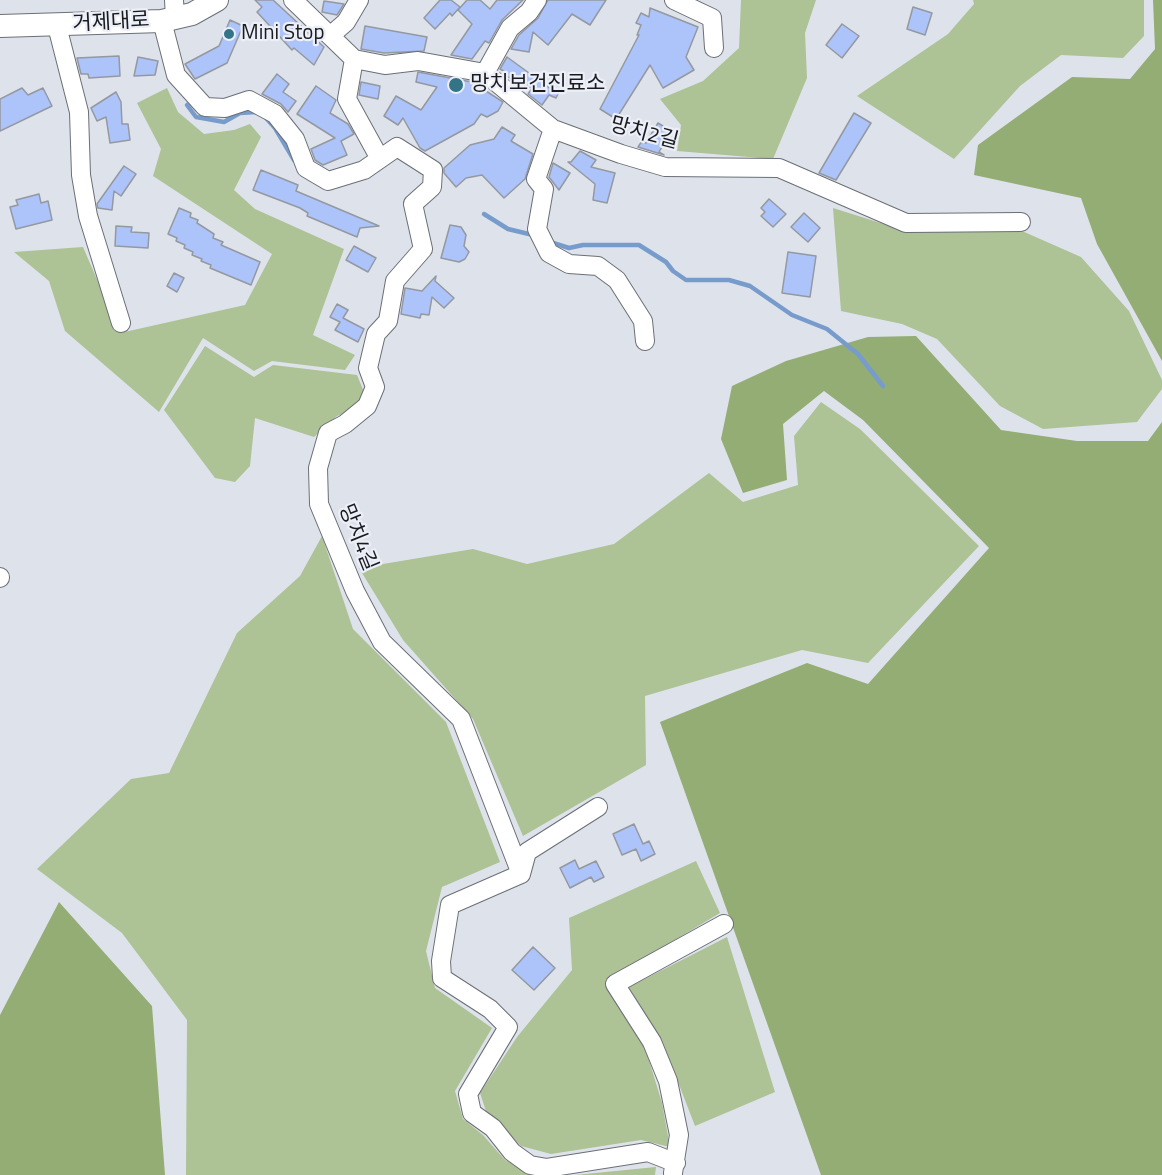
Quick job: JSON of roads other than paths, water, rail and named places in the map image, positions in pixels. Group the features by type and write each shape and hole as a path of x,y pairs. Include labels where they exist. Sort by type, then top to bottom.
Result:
{"main road":[{"name":"거제대로","path":"0,26 57,26 170,13 192,14 217,0"}],"street":[{"path":"293,0 354,59 347,99 380,159"},
{"path":"330,36 346,22 359,0"},
{"path":"485,73 510,28 530,12 537,0"},
{"path":"674,0 712,18 714,48"},
{"name":"망치4길","path":"170,13 176,75 205,107 225,108 249,100 275,114 295,139 306,168 328,182 364,170 397,147 433,170 432,187 413,204 423,249 395,281 388,321 376,334 368,368 375,387 367,406 345,424 328,433 318,468 319,504 355,591 382,642 461,719 521,874"},
{"path":"57,26 79,112 81,175 88,216 121,323"},
{"name":"망치2길","path":"354,59 385,65 418,61 485,73 553,129 621,154 665,167 779,168 906,223 1021,222"},
{"path":"553,129 536,179 544,189 537,229 549,253 569,264 598,266 616,280 643,321 645,341"},
{"path":"598,807 527,852 521,874 450,905 441,961 442,978 490,1009 508,1027 468,1094 472,1113 493,1128 512,1152 530,1165 547,1168 648,1152 674,1169 679,1135 668,1081 652,1042 615,984 724,924"}],"waterway":[{"path":"187,105 196,117 224,122 240,113 256,112"},
{"path":"266,118 275,128 294,160"},
{"path":"484,214 508,229 533,235"},
{"path":"550,242 569,248 583,245 639,245 666,262 673,271 686,280 729,280 750,286 792,315 827,329 858,354 883,386"}],"place":[{"name":"Mini Stop","path":"229,34"},
{"name":"망치보건진료소","path":"456,85"}]}
